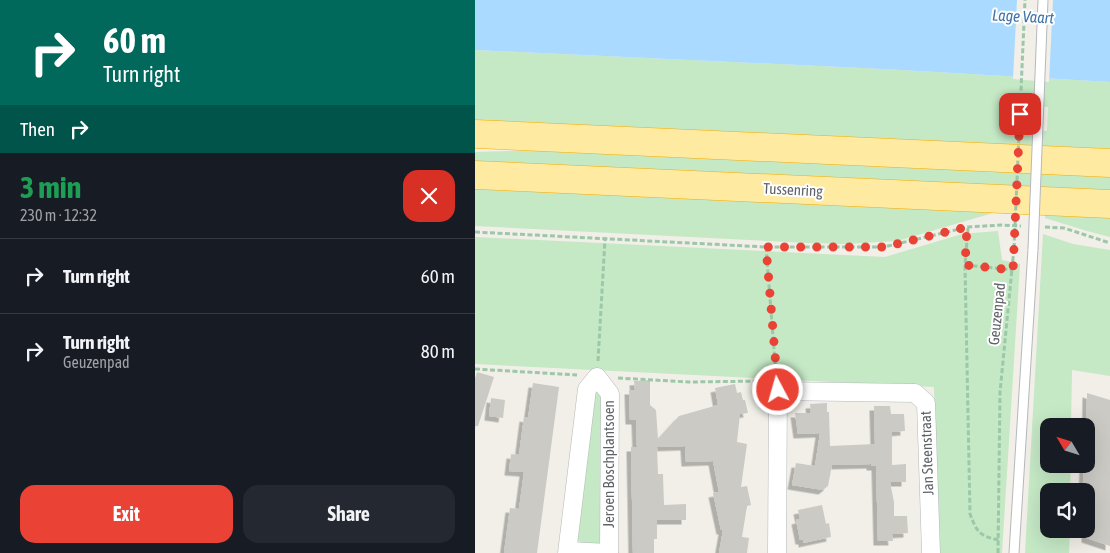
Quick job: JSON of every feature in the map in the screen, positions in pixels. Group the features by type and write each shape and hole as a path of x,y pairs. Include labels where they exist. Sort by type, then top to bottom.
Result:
{"highway":[{"path":"475,134 1110,162"},
{"name":"Tussenring","path":"475,175 1110,204"}],"street":[{"name":"Jeroen Boschplantsoen","path":"597,377 610,394 609,553 567,552 587,389 597,377"},
{"name":"Jan Steenstraat","path":"777,385 851,391 915,393 925,403 931,553"},
{"path":"777,385 777,553"}],"lane":[{"path":"1014,553 1033,249 1043,0"}],"path":[{"name":"Geuzenpad","path":"998,553 1000,392 1013,270 1025,0"},
{"path":"475,232 766,247 884,247 967,227 1028,226"},
{"name":"Geuzenpad","path":"967,227 965,265 969,514 976,530 984,537 999,540"},
{"path":"1037,227 1064,228 1110,242"},
{"path":"597,377 605,239"},
{"path":"475,370 777,385 766,247"},
{"path":"965,265 1013,270"}],"green space":[{"path":"475,50 883,69 1110,82 1110,150 475,122","holes":["1015,106 1048,107 1047,131 1014,129"]},
{"path":"610,148 1110,172 1110,193 872,180 475,165 475,152"},
{"path":"475,187 1000,211 897,241 845,244 807,243 475,226"},
{"path":"1045,213 1110,215 1110,237 1045,218"},
{"path":"998,231 1002,260 1020,264 1002,553 938,553 934,387 475,364 475,237 885,257 962,234"},
{"path":"1043,234 1073,244 1110,250 1110,376 1072,370 1071,418 1040,418 1040,473 1071,473 1070,483 1040,483 1040,538 1070,538 1069,553 1025,553"},
{"path":"601,390 605,537 598,544 582,544 573,536 590,393"}],"water":[{"name":"Lage Vaart","path":"475,0 1110,0 1110,82 883,69 475,50"}],"pier":[{"path":"1017,0 1053,0 1049,82 1013,79"}],"building":[{"path":"477,372 494,377 478,426 475,426 475,379"},
{"path":"650,380 650,405 656,410 658,439 679,416 718,405 715,388 735,384 737,393 741,392 748,413 740,414 737,442 747,444 741,487 747,486 751,505 747,506 742,537 749,538 747,553 719,553 723,530 721,530 713,493 719,492 713,461 686,462 685,446 657,447 658,474 663,474 664,505 686,504 686,520 657,520 657,539 654,539 654,553 633,553 631,447 637,447 636,420 630,420 629,390 635,390 634,381"},
{"path":"533,383 559,387 537,553 504,553 510,508 519,509 524,472 509,471 511,454 519,455 524,417 528,418"},
{"path":"1087,393 1110,400 1110,546 1086,538 1095,538 1095,483 1083,483 1084,473 1095,473 1095,418 1087,418"},
{"path":"491,398 505,400 503,418 489,416"},
{"path":"827,403 830,446 875,444 874,406 890,406 891,414 904,414 905,431 892,432 892,465 906,464 906,482 890,482 894,502 894,516 907,516 908,533 892,534 893,541 878,541 876,466 871,466 871,464 832,465 828,486 823,490 792,485 796,463 815,466 820,433 798,434 795,413 811,413 810,404"},
{"path":"822,505 826,524 829,523 831,537 803,543 803,540 800,540 796,520 800,519 798,510"}],"route":[{"path":"778,390 766,247 884,247 916,241 967,227 965,265 1013,270 1020,114"}]}
